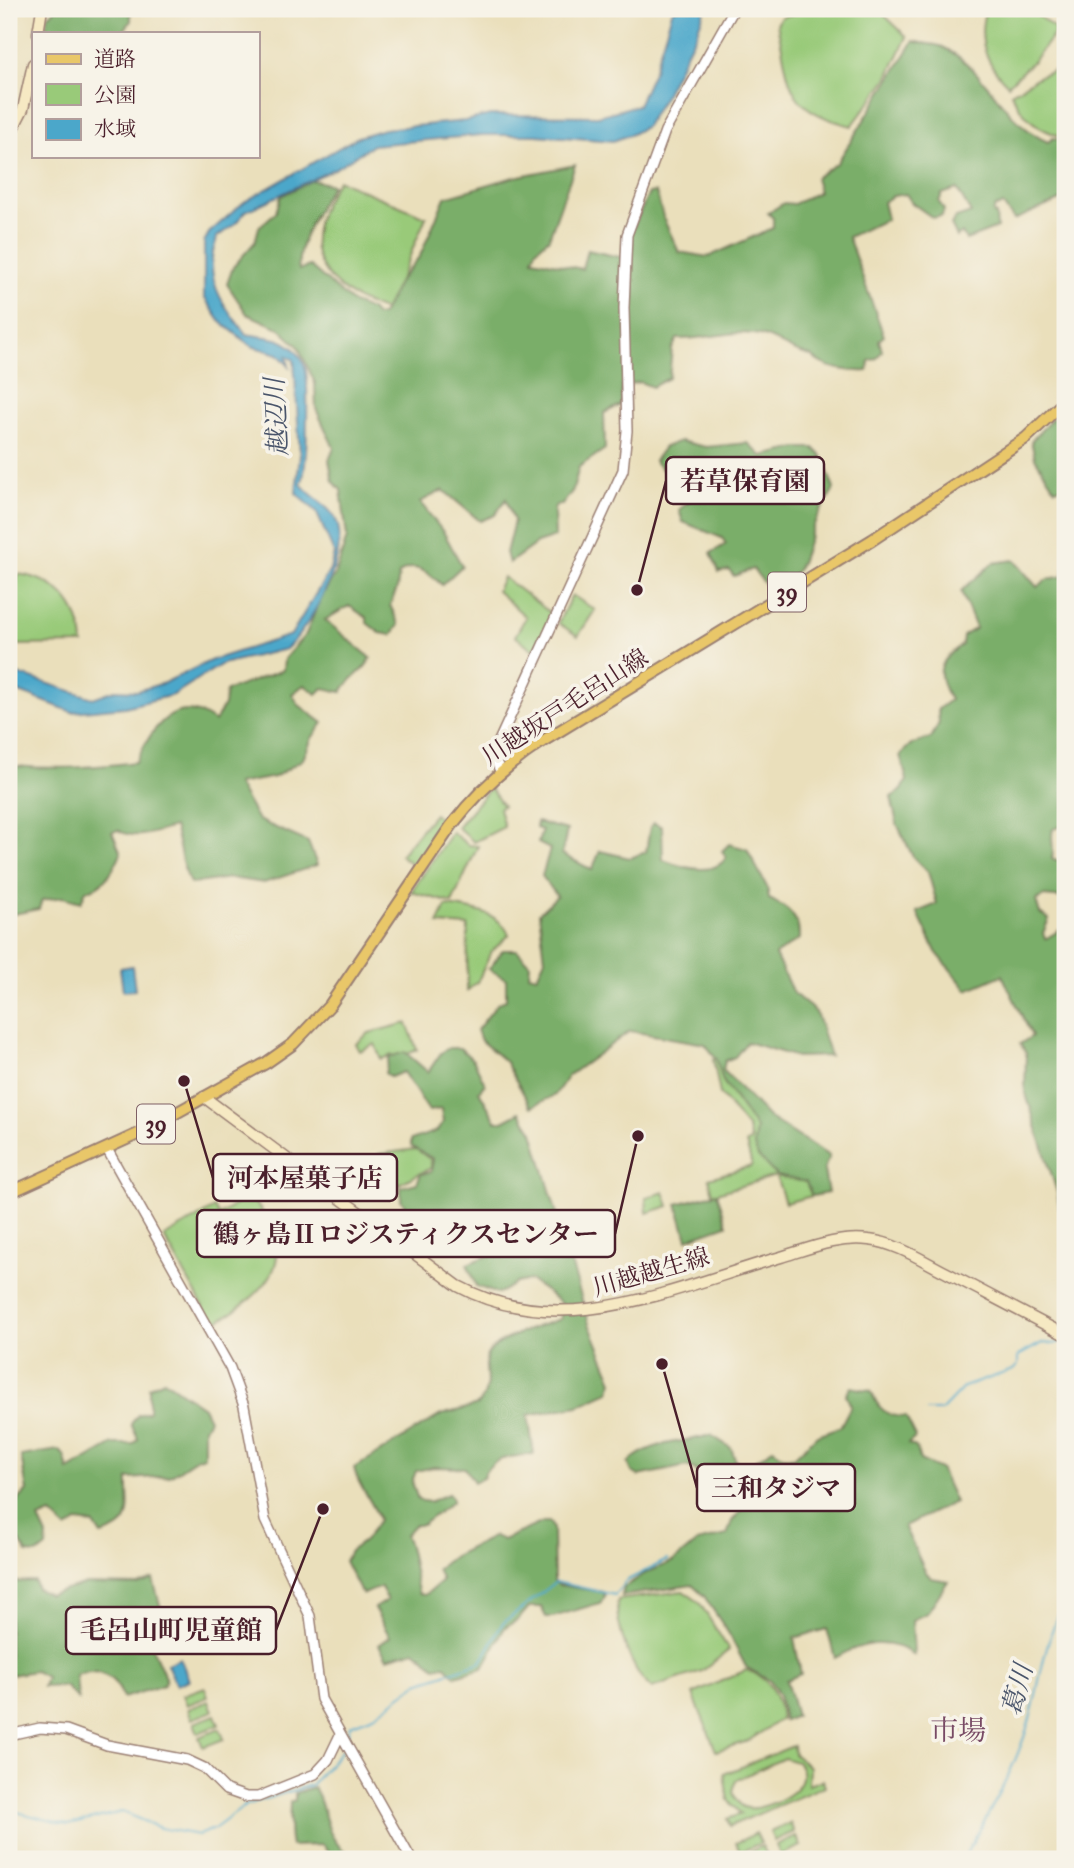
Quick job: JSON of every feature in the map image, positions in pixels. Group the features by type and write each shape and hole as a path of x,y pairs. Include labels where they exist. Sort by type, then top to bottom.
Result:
{"main road":[{"path":"38,32 42,9"},
{"path":"9,136 23,109 32,68"},
{"name":"川越坂戸毛呂山線","path":"9,1193 107,1149 276,1057 317,1020 452,825 473,798 500,771 543,741 881,533 1026,438 1065,401"},
{"name":"川越越生線","path":"204,1097 458,1286 477,1297 517,1309 548,1313 603,1309 828,1243 861,1239 874,1240 907,1252 1065,1335"}],"street":[{"path":"500,771 493,754 623,470 627,431 624,308 626,235 665,131 734,9"},
{"path":"107,1149 229,1368 238,1389 249,1428 265,1520 306,1602 313,1631 318,1691 411,1859"},
{"path":"9,1735 40,1728 66,1730 107,1745 187,1760 204,1768 226,1790 246,1797 258,1797 315,1774 328,1760 340,1735"}],"green space":[{"path":"56,9 131,9 131,21 123,32 45,32 48,16"},
{"path":"813,9 878,9 907,37 887,79 852,126 813,112 794,92 789,78 777,24 781,17"},
{"path":"986,9 1029,9 1054,28 1055,33 1033,61 1008,85 994,68 985,50 982,31"},
{"path":"914,41 942,46 960,58 1020,123 1033,133 1048,142 1053,138 1065,140 1065,198 1014,220 1003,205 995,207 993,213 996,215 997,228 966,240 962,233 957,237 951,225 956,218 971,213 957,189 942,194 939,202 944,210 942,216 933,218 912,203 906,194 893,196 883,202 887,219 848,237 884,336 879,340 882,351 876,359 869,361 868,371 830,367 772,339 750,333 677,339 672,349 669,378 652,387 640,382 622,386 621,405 604,413 605,449 579,467 573,490 562,505 556,505 555,537 537,543 509,563 506,553 514,521 506,499 495,515 480,521 443,490 420,502 444,533 462,566 442,585 415,568 399,574 397,589 390,605 399,625 392,635 380,633 367,623 367,618 349,606 325,620 371,658 342,692 323,688 317,694 304,685 292,694 299,705 323,723 312,738 303,759 275,777 237,784 258,820 308,842 317,865 264,883 230,878 191,884 183,866 174,827 138,835 118,830 112,832 121,853 115,865 103,882 86,890 81,902 63,897 42,900 39,909 9,915 9,758 13,758 15,766 46,768 136,762 149,738 166,718 188,711 201,714 215,722 224,705 226,691 283,670 284,659 306,634 321,597 336,573 347,537 341,490 333,481 329,460 334,448 316,409 315,383 298,346 279,328 247,314 227,284 233,267 255,242 259,227 276,212 281,196 312,180 332,185 304,238 299,270 310,266 353,303 371,310 376,316 382,315 399,281 420,256 445,197 514,177 575,165 549,238 536,250 533,259 582,269 587,250 629,259 627,241 649,193 656,192 664,220 679,252 708,257 773,228 773,218 768,213 784,203 794,204 819,192 815,178 837,163"},
{"path":"1065,67 1065,137 1047,131 1033,122 1011,93 1042,75"},
{"path":"338,180 426,217 387,311 360,300 335,283 325,272 319,259 315,245 317,222"},
{"path":"1065,405 1065,486 1055,489 1035,458 1031,441"},
{"path":"680,441 706,447 748,443 762,456 798,448 814,448 822,456 834,489 815,522 800,564 789,580 768,588 753,569 734,576 729,570 719,572 711,553 726,544 722,538 683,522 679,510 689,501 654,461 664,447"},
{"path":"1014,560 1037,587 1048,579 1064,576 1065,568 1065,825 1053,829 1052,859 1065,861 1065,898 1043,896 1036,901 1040,913 1049,919 1043,933 1045,939 1065,927 1065,983 1059,987 1065,995 1065,1221 1062,1222 1057,1192 1025,1091 1026,1053 1020,1044 1032,1036 1002,975 967,990 936,952 917,912 937,904 928,872 913,857 897,824 891,797 902,790 907,780 900,755 910,745 931,738 939,723 938,709 950,700 942,683 943,663 962,645 963,636 976,628 961,591 993,563"},
{"path":"9,574 17,576 16,584 18,574 32,577 55,588 64,596 77,617 83,644 13,645 9,639"},
{"path":"503,577 552,614 535,651 515,636 526,617 497,591"},
{"path":"572,595 595,610 578,636 558,623"},
{"path":"490,788 503,806 499,808 504,827 474,842 457,827"},
{"path":"434,814 448,824 417,868 400,855"},
{"path":"537,822 567,830 562,854 592,870 600,851 630,858 646,852 650,827 654,823 662,827 663,860 679,865 705,869 720,864 726,858 722,851 729,844 747,849 767,887 769,899 787,909 795,919 799,939 775,955 793,993 816,1012 830,1056 797,1057 747,1042 735,1057 725,1061 723,1070 768,1117 829,1156 824,1170 828,1193 812,1196 806,1182 777,1176 758,1157 754,1146 756,1128 723,1081 716,1058 705,1044 630,1031 568,1076 555,1095 531,1107 505,1061 481,1041 477,1030 498,1003 506,1000 506,979 489,969 503,950 517,950 530,964 529,974 537,976 545,959 539,913 557,896 542,876 550,849 538,843 542,830 536,828"},
{"path":"452,832 468,845 478,846 452,903 411,892"},
{"path":"446,906 491,916 505,927 509,935 491,952 478,981 467,991 468,926 438,924"},
{"path":"407,1023 417,1050 394,1059 392,1055 381,1059 375,1044 360,1051 356,1044 369,1033"},
{"path":"449,1048 460,1048 474,1061 485,1084 479,1091 496,1121 503,1121 520,1112 533,1132 589,1324 613,1381 609,1392 578,1406 528,1415 534,1454 497,1461 486,1470 483,1478 474,1482 465,1468 434,1467 416,1471 412,1482 418,1500 429,1502 448,1494 452,1497 452,1502 422,1525 414,1525 405,1535 419,1594 425,1595 442,1581 437,1569 454,1556 494,1536 503,1540 543,1522 550,1522 553,1529 554,1581 559,1585 603,1592 605,1597 600,1603 553,1617 546,1617 541,1607 529,1607 518,1620 505,1627 483,1668 455,1676 445,1665 435,1667 415,1650 387,1658 379,1645 390,1637 374,1608 387,1600 381,1587 363,1594 345,1561 350,1551 364,1541 379,1520 354,1468 441,1415 478,1405 485,1393 486,1359 489,1352 506,1339 561,1319 560,1302 530,1280 516,1283 498,1294 476,1286 467,1264 506,1249 503,1241 486,1233 471,1239 445,1208 408,1210 401,1200 401,1187 417,1183 421,1174 431,1172 433,1159 411,1146 411,1140 437,1131 443,1122 441,1109 429,1111 403,1072 391,1077 385,1073 389,1057 405,1052 428,1072 441,1053"},
{"path":"716,1058 723,1081 756,1128 754,1146 777,1176 806,1182 812,1196 785,1203 776,1176 713,1194 709,1178 752,1166 746,1143 751,1141 748,1129 720,1094 713,1059"},
{"path":"416,1149 431,1160 431,1168 395,1186 379,1154"},
{"path":"231,1176 237,1185 218,1197 212,1189"},
{"path":"664,1192 669,1206 647,1213 646,1198"},
{"path":"717,1193 727,1225 687,1239 677,1204"},
{"path":"249,1196 266,1217 275,1237 277,1254 273,1270 251,1299 213,1324 164,1237 214,1208 219,1215"},
{"path":"164,1380 203,1407 209,1419 204,1428 204,1456 170,1476 128,1479 128,1514 125,1521 112,1531 101,1535 94,1524 77,1522 67,1529 51,1514 39,1519 47,1536 46,1547 37,1554 27,1553 19,1540 12,1507 27,1491 21,1456 58,1450 64,1455 68,1470 113,1444 133,1444 138,1439 131,1424 138,1415 149,1412 149,1387"},
{"path":"851,1387 871,1391 884,1411 906,1417 916,1437 908,1444 916,1447 920,1460 940,1469 955,1502 904,1526 925,1571 931,1578 948,1581 927,1613 912,1620 914,1655 894,1646 874,1644 835,1658 827,1629 794,1638 801,1674 786,1680 796,1716 784,1721 779,1695 770,1681 746,1667 729,1634 704,1596 692,1585 622,1596 624,1587 646,1573 674,1561 697,1542 727,1535 732,1521 744,1507 735,1495 704,1489 696,1470 687,1466 639,1476 632,1472 628,1463 646,1450 711,1435 731,1448 739,1470 773,1449 783,1456 794,1457 817,1435 840,1427 851,1406 846,1395"},
{"path":"9,1538 14,1551 11,1582 34,1581 37,1589 49,1595 86,1584 138,1585 153,1579 163,1616 154,1636 153,1650 166,1679 164,1685 123,1698 116,1684 105,1675 84,1673 76,1675 78,1699 65,1686 43,1687 46,1677 35,1671 9,1675"},
{"path":"683,1591 699,1602 729,1650 702,1671 652,1688 638,1672 626,1647 619,1621 618,1600"},
{"path":"746,1670 761,1677 772,1689 781,1719 748,1741 716,1751 693,1694"},
{"path":"205,1687 208,1697 187,1705 183,1695"},
{"path":"209,1701 213,1711 192,1719 188,1709"},
{"path":"215,1715 219,1725 198,1733 194,1723"},
{"path":"220,1729 224,1739 203,1747 199,1737"},
{"path":"793,1746 794,1754 809,1767 808,1785 823,1780 825,1786 730,1826 727,1819 741,1814 728,1800 724,1774","holes":["784,1758 797,1762 802,1772 801,1781 787,1796 755,1808 745,1807 737,1800 733,1792 736,1780"]},
{"path":"314,1787 335,1841 350,1855 366,1859 328,1859 328,1852 322,1845 291,1846 290,1802 295,1800 295,1793"},
{"path":"790,1823 794,1832 774,1841 770,1832"},
{"path":"756,1833 761,1843 740,1852 736,1843"},
{"path":"796,1836 801,1846 780,1855 776,1845"},
{"path":"762,1846 767,1855 744,1859 742,1856"}],"water":[{"path":"673,9 705,9 697,32 666,93 646,126 632,134 613,141 536,135 482,135 373,145 334,169 246,211 235,224 217,237 212,256 212,271 217,291 227,309 246,334 285,342 296,351 305,366 307,429 301,484 332,513 339,532 334,568 327,587 307,624 286,649 222,664 173,695 125,707 72,712 9,688 9,671 93,698 115,690 137,691 164,683 212,660 291,635 330,570 334,553 316,511 296,493 300,455 294,360 287,356 289,366 278,354 251,346 220,321 204,297 204,242 209,233 244,202 358,137 384,129 465,121 490,115 598,116 638,105 654,70"},
{"path":"132,966 135,990 123,991 120,968"},
{"path":"180,1658 189,1680 176,1685 167,1664"}],"waterway":[{"path":"927,1411 941,1411 964,1387 1013,1370 1018,1365 1018,1356 1042,1343 1054,1344 1065,1340"},
{"path":"347,1736 350,1725 376,1715 418,1683 481,1662 502,1624 556,1582 615,1595 626,1581 667,1560"},
{"name":"葛川","path":"963,1859 1016,1758 1029,1722 1052,1631 1065,1603"},
{"path":"9,1810 68,1825 122,1812 160,1828 198,1835 214,1829 246,1805 311,1785 344,1748"}],"place":[{"name":"若草保育園","path":"637,590"},
{"name":"河本屋菓子店","path":"184,1081"},
{"name":"鶴ヶ島Ⅱロジスティクスセンター","path":"638,1136"},
{"name":"三和タジマ","path":"662,1364"},
{"name":"毛呂山町児童館","path":"323,1509"}],"district":[{"name":"市場","path":"958,1730"}],"water label":[{"name":"越辺川","path":"276,417"}]}
